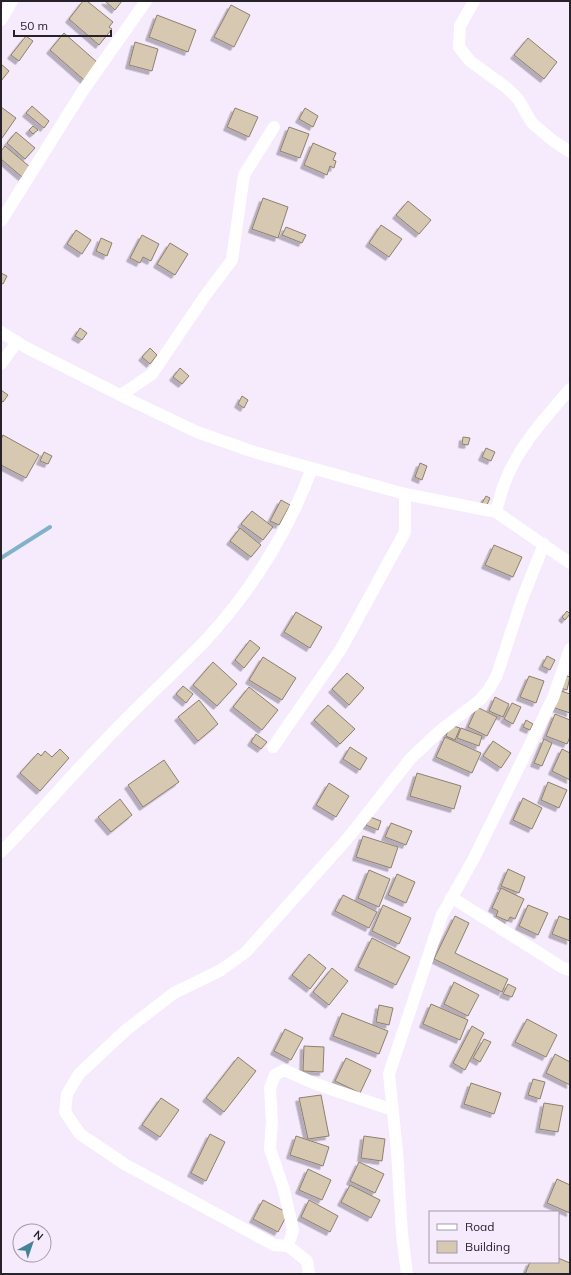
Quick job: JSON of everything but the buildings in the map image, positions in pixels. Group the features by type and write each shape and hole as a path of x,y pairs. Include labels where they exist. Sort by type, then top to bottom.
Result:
{"street":[{"path":"1,20 12,1"},
{"path":"1,220 82,92 146,1"},
{"path":"474,1 460,26 459,47 470,61 507,88 518,99 532,123 552,140 570,152"},
{"path":"121,395 152,374 207,293 232,260 244,174 274,127"},
{"path":"1,332 17,342 197,432 254,452 405,494 496,512 570,563"},
{"path":"1,364 17,342"},
{"path":"496,512 505,481 520,454 534,432 570,389"},
{"path":"1,852 29,824 99,746 204,641 231,610 272,550 302,495 312,468"},
{"path":"273,747 341,649 405,532 405,494"},
{"path":"309,1274 307,1261 288,1246 274,1245 126,1165 80,1134 65,1112 67,1094 79,1074 126,1030 174,993 221,970 246,952 348,838 411,758 441,730 480,700 498,675 521,602 544,544"},
{"path":"407,1274 402,1234 389,1074 442,915 473,860 553,698 570,650"},
{"path":"451,897 563,968 570,970"},
{"path":"288,1246 293,1230 284,1190 270,1148 272,1121 270,1088 276,1076 284,1070 316,1084 393,1110"}],"waterway":[{"path":"1,558 50,527"}]}
